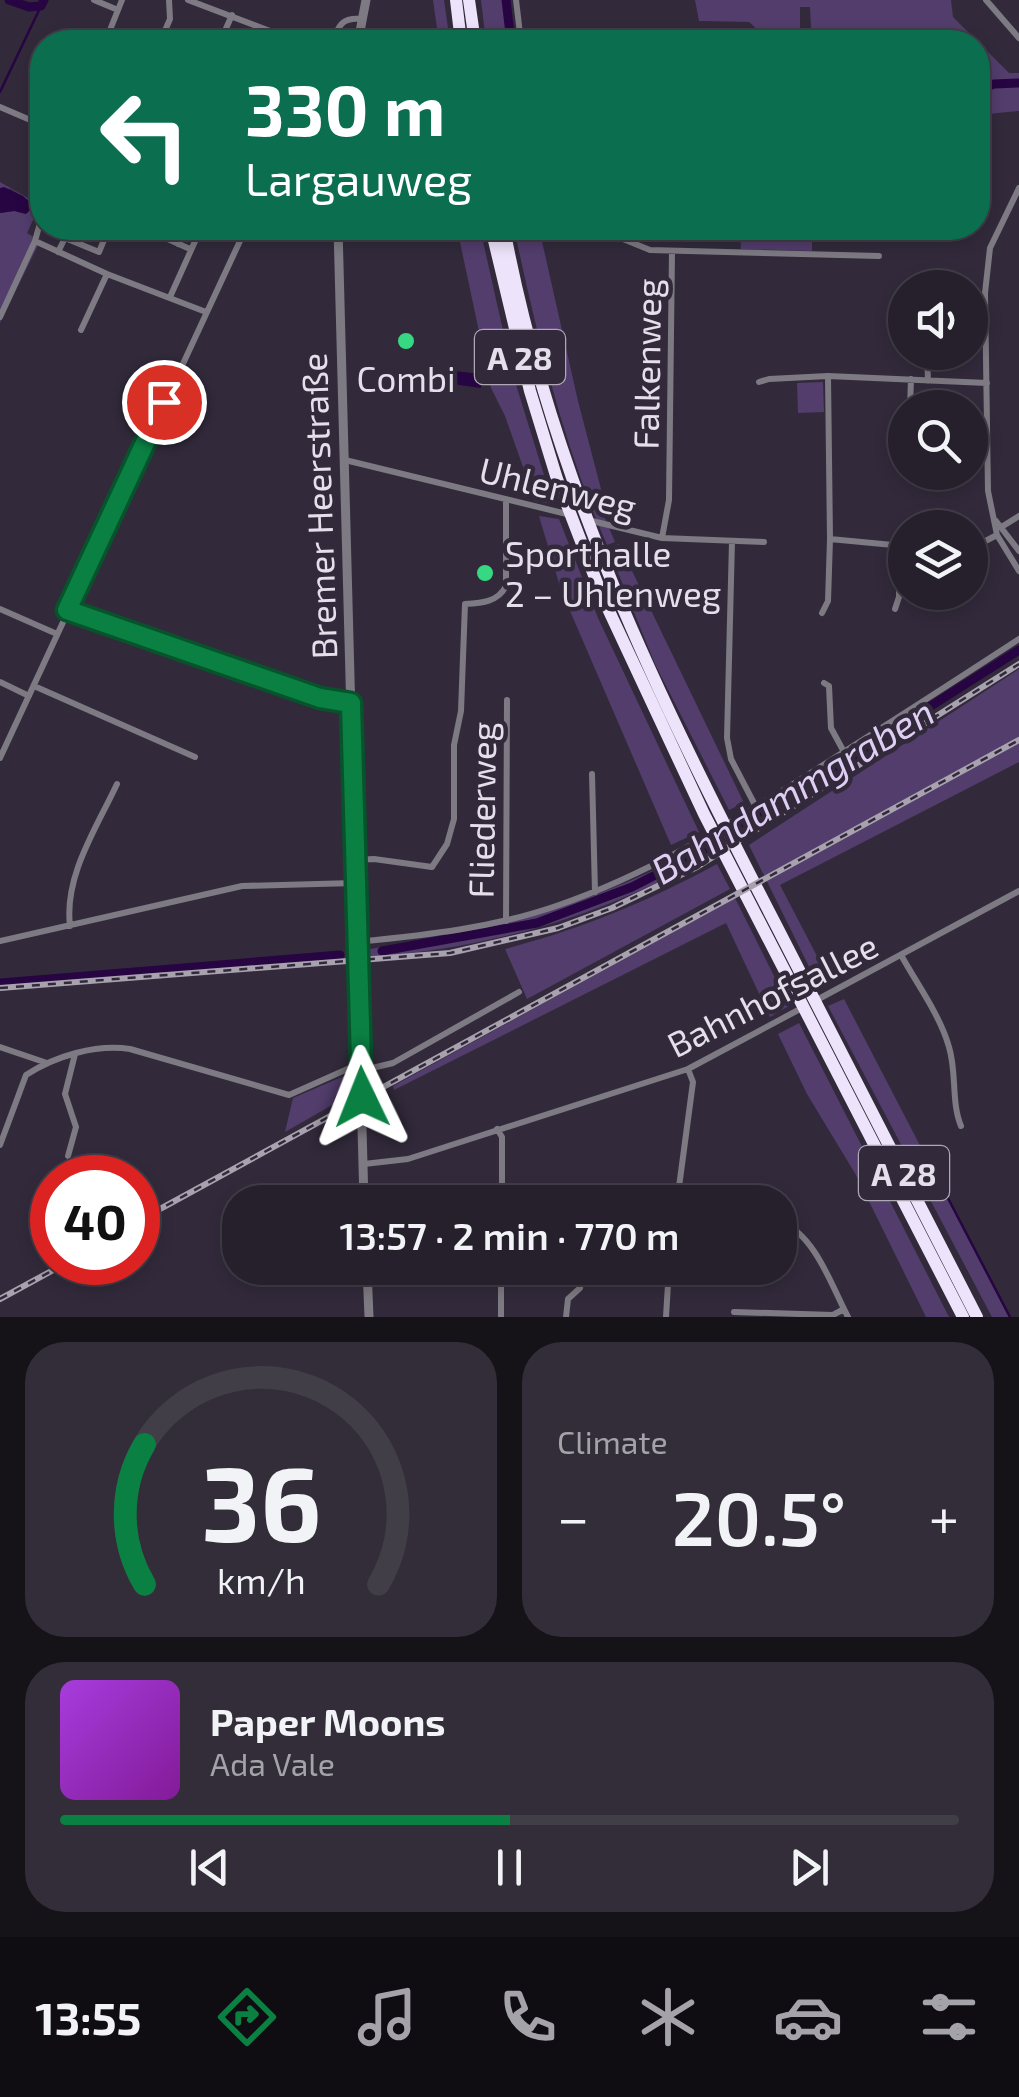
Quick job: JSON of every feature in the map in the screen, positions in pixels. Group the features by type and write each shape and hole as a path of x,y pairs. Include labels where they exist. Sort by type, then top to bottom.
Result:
{"highway":[{"path":"456,0 460,30"},
{"path":"470,0 474,30"},
{"name":"A 28","path":"500,240 513,329 585,537 648,699 977,1317"},
{"name":"A 28","path":"823,1031 963,1317"}],"street":[{"path":"94,0 118,10"},
{"path":"110,30 122,0"},
{"path":"165,30 170,19 169,0"},
{"path":"188,0 212,4 268,30"},
{"path":"360,30 366,0"},
{"path":"516,0 520,30"},
{"path":"986,0 1019,38"},
{"path":"226,30 232,16"},
{"path":"337,30 346,18 362,19"},
{"path":"0,107 30,120"},
{"path":"1018,193 999,224 986,270 988,491 999,524 1019,551"},
{"path":"0,318 35,240 107,274 206,312"},
{"path":"58,252 64,240"},
{"path":"70,240 99,252 104,240"},
{"path":"169,240 190,249"},
{"path":"178,244 180,240"},
{"path":"170,296 195,240"},
{"path":"0,758 240,240"},
{"name":"Bremer Heerstraße","path":"338,240 364,1185"},
{"path":"622,240 635,246 672,251 879,256"},
{"name":"Falkenweg","path":"662,538 669,500 672,251"},
{"path":"81,330 107,274"},
{"path":"928,370 928,381"},
{"path":"759,382 828,376 987,382"},
{"path":"822,613 828,601 830,540 828,376"},
{"path":"911,380 911,390"},
{"name":"Uhlenweg","path":"344,460 662,538 764,542"},
{"path":"354,860 432,867 448,844 454,818 454,746 461,711 466,604 494,600 506,586 506,500"},
{"path":"999,524 1019,516"},
{"path":"999,524 997,535 1019,572"},
{"path":"988,540 997,535"},
{"path":"830,540 888,545"},
{"path":"732,541 727,738 731,759 756,807"},
{"path":"0,610 57,634"},
{"path":"67,610 320,698 351,703"},
{"path":"357,942 444,933 506,921 595,892 664,862 844,752 1019,638"},
{"path":"0,682 29,696"},
{"path":"824,683 829,686 833,737 844,752"},
{"path":"34,686 195,758"},
{"name":"Fliederweg","path":"506,921 507,700"},
{"path":"592,774 595,892"},
{"path":"70,926 68,906 74,878 117,784"},
{"path":"0,941 242,886 354,883"},
{"name":"Bahnhofsallee","path":"364,1164 408,1159 688,1069 1019,891"},
{"path":"901,955 949,1044 961,1126"},
{"path":"0,1145 24,1079 30,1072 75,1054 104,1046 130,1049 284,1096 352,1067 382,1066 404,1058 519,992"},
{"path":"0,1047 48,1064"},
{"path":"68,1155 76,1127 65,1094 75,1054"},
{"path":"678,1185 693,1082 688,1069"},
{"path":"498,1129 502,1136 502,1185"},
{"path":"734,1312 846,1313 812,1250 797,1232"},
{"path":"368,1285 369,1317"},
{"path":"501,1317 502,1285"},
{"path":"666,1317 669,1285"},
{"path":"566,1317 568,1299 580,1288"}],"shaded area":[{"path":"433,0 444,0 448,30 437,30"},
{"path":"481,0 504,0 508,30 485,30"},
{"path":"695,0 951,0 953,17 966,30 813,30 810,7 800,7 800,30 758,30 749,22 699,21"},
{"path":"990,54 1009,73 1019,73 1019,111 990,114"},
{"path":"0,182 30,199 27,233 30,240 40,241 0,323 0,213 14,211 28,200 11,189 0,188"},
{"path":"0,188 23,196 30,202 30,210 26,214 0,213"},
{"path":"460,240 483,240 513,375 553,504 535,501 491,388"},
{"path":"517,240 542,240 607,512 604,516 615,542 607,545 577,468"},
{"path":"741,240 812,240 812,251 741,249"},
{"path":"454,371 481,374 481,388 452,384 449,380"},
{"path":"823,382 824,412 798,413 797,383"},
{"path":"539,516 559,519 598,618 699,832 671,845 561,590"},
{"path":"619,544 744,803 729,810 655,664 608,548"},
{"path":"1019,669 1019,762 780,885 831,983 820,989 749,845"},
{"path":"707,843 712,854 588,912 504,936 369,958 370,949 461,933 584,899"},
{"path":"717,864 730,889 527,999 505,949 614,913"},
{"path":"735,898 789,1006 770,1017 726,923 394,1090 393,1086"},
{"path":"844,999 1009,1317 992,1317 828,1006"},
{"path":"799,1023 949,1317 926,1317 856,1175 807,1094 778,1034"},
{"path":"349,1074 348,1096 285,1132 293,1098"}],"waterway":[{"path":"9,0 29,7 41,6 44,0"},
{"path":"506,0 510,30"},
{"path":"0,92 41,6"},
{"path":"990,86 1019,83"},
{"name":"Bahndammgraben","path":"382,951 537,923 632,887 706,849 1019,650"},
{"name":"Bahndammgraben","path":"0,983 340,955"},
{"path":"927,1158 1010,1317"}],"railway":[{"path":"0,988 450,953 558,928 612,908 697,867 1019,664"},
{"path":"160,1209 1019,740"},
{"path":"0,1299 30,1283"}],"place":[{"name":"Combi","path":"406,341"},
{"name":"Sporthalle 2 – Uhlenweg","path":"485,573"}],"route":[{"path":"164,402 67,610 320,698 351,703 362,1097"}]}
